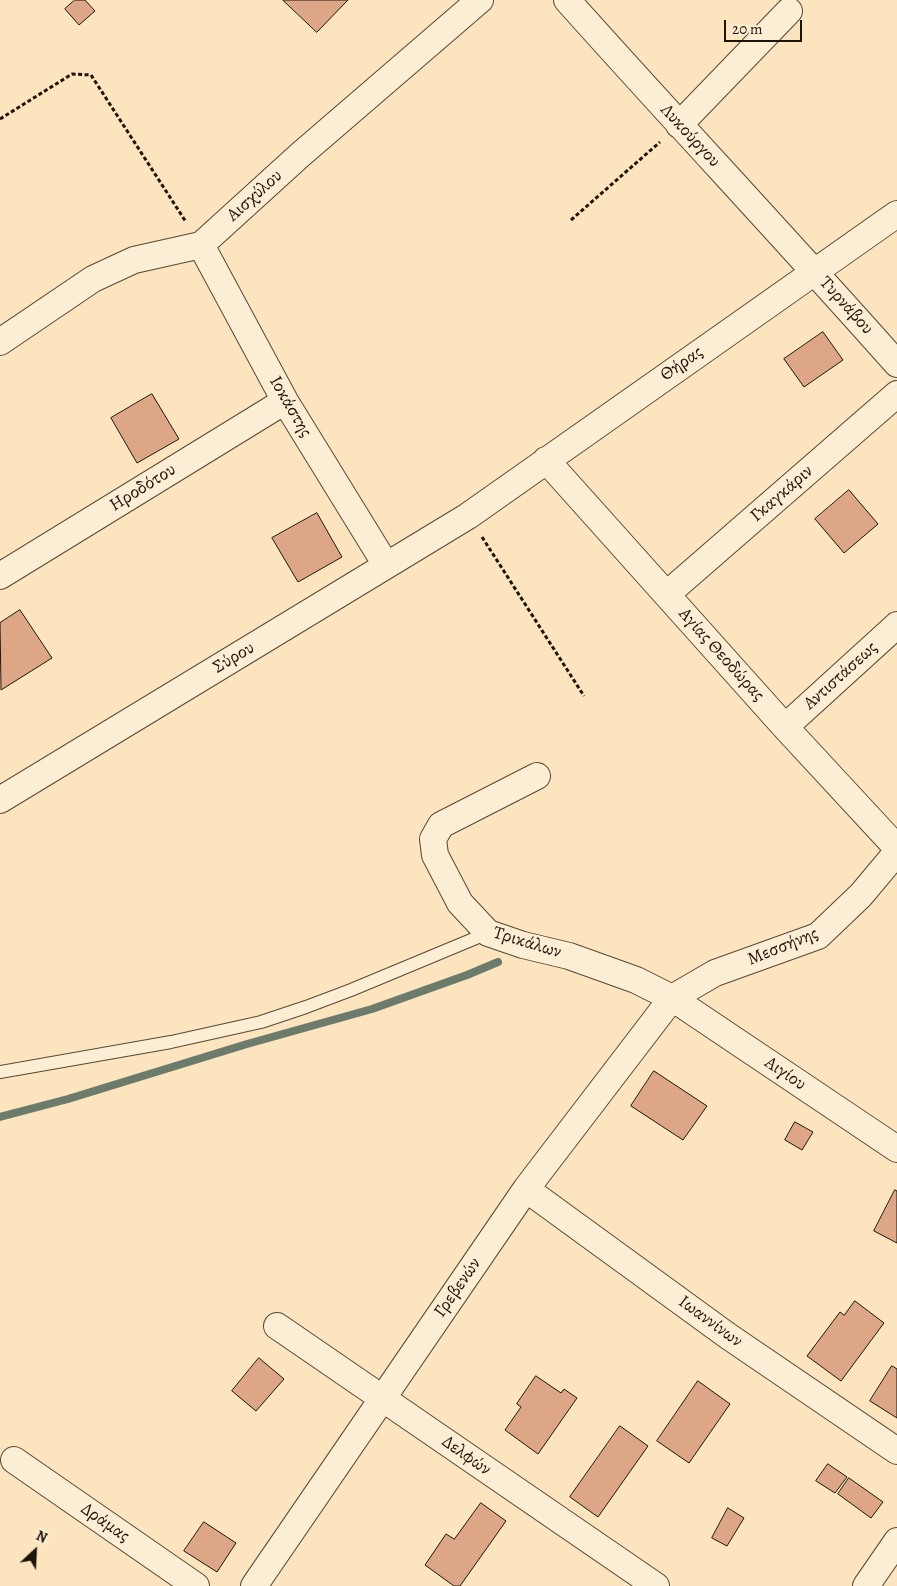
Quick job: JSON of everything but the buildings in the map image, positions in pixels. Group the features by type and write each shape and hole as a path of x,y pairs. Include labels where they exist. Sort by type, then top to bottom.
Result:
{"street":[{"name":"Αισχύλου","path":"0,342 93,279 134,260 201,245 300,156 480,0"},
{"name":"Λυκούργου","path":"567,0 814,271"},
{"path":"679,125 789,11"},
{"name":"Θήρας","path":"468,516 897,214"},
{"name":"Ιοκάστης","path":"201,245 285,401 386,565"},
{"name":"Τυρνάβου","path":"814,271 897,364"},
{"name":"Γκαγκάριν","path":"667,594 897,394"},
{"name":"Ηροδότου","path":"0,576 285,401"},
{"name":"Αγίας Θεοδώρας","path":"546,460 897,850"},
{"name":"Σύρου","path":"0,800 468,516"},
{"name":"Αντιστάσεως","path":"785,727 897,625"},
{"name":"Τρικάλων","path":"537,776 441,825 433,839 435,855 460,902 488,933 523,945 569,956 636,980 672,998"},
{"name":"Μεσσήνης","path":"672,998 715,973 818,936 861,895 897,850"},
{"name":"Αιγίου","path":"672,998 897,1150"},
{"name":"Γρεβενών","path":"254,1586 526,1189 672,998"},
{"name":"Ιωαννίνων","path":"526,1189 728,1336 897,1451"},
{"name":"Δελφών","path":"277,1326 656,1586"},
{"name":"Δράμας","path":"14,1460 196,1586"},
{"path":"866,1586 897,1541"}],"lane":[{"path":"0,1072 171,1042 261,1022 351,990 488,933"}],"path":[{"path":"0,119 72,74 91,75 201,245"},
{"path":"571,220 679,125"},
{"path":"468,516 584,696"}],"waterway":[{"path":"0,1117 68,1099 247,1044 372,1009 498,962"}]}
